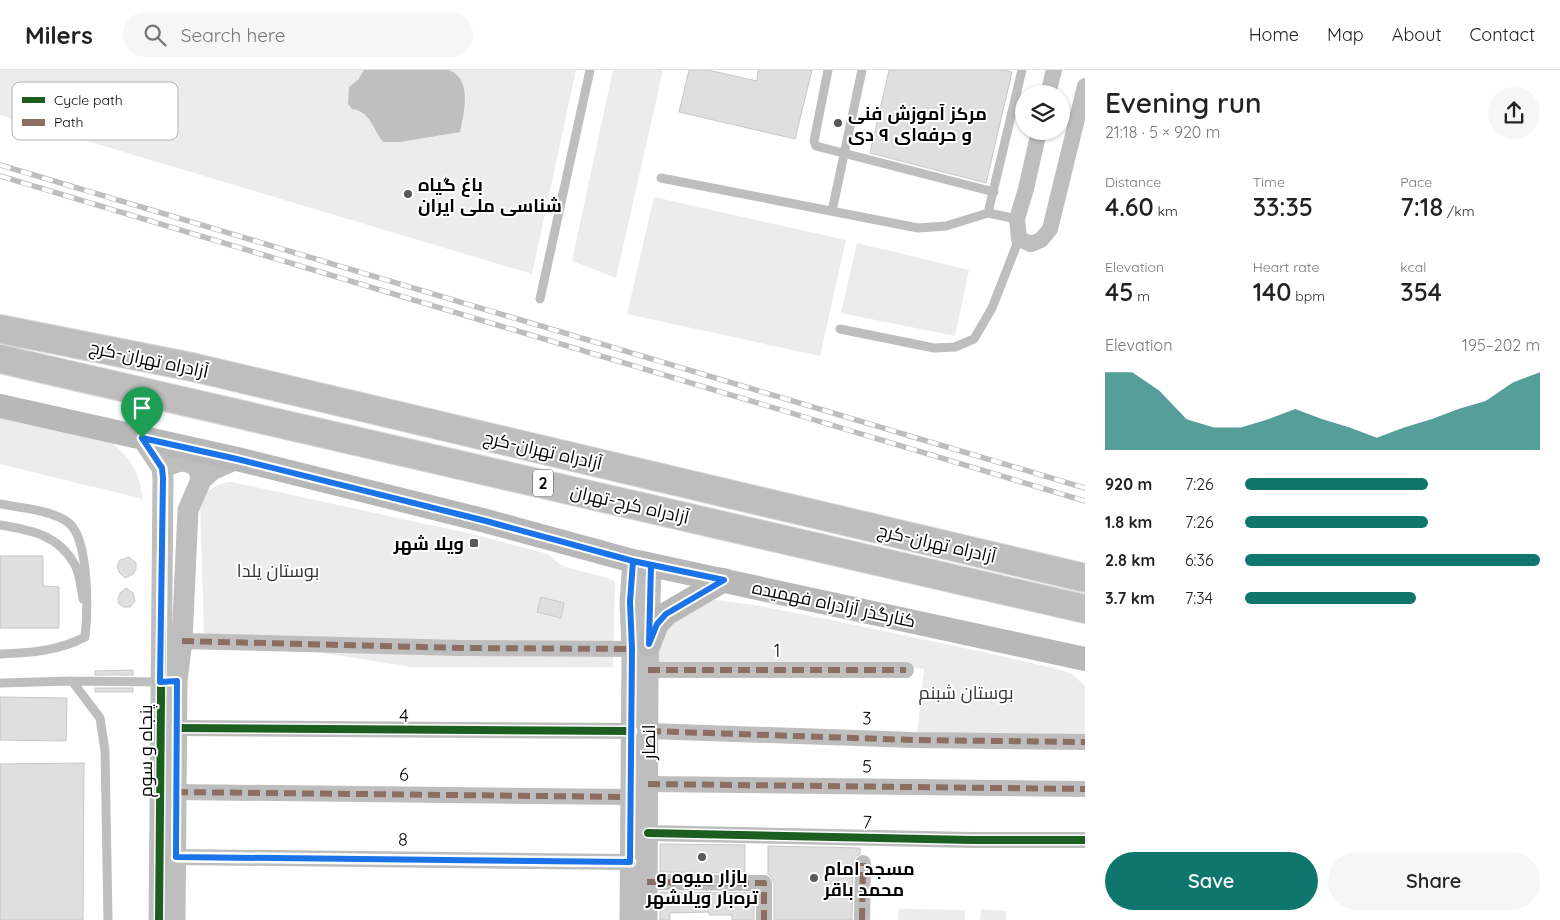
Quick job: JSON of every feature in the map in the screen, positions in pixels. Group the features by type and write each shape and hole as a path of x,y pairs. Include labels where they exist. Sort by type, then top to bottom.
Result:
{"highway":[{"name":"آزادراه تهران-کرج","path":"0,329 192,368 1085,578"},
{"name":"آزادراه کرج-تهران","path":"0,359 1085,609"}],"main road":[{"name":"کنارگذر آزادراه فهمیده","path":"0,406 237,459 486,521 642,563 1080,662"},
{"path":"640,647 666,614 724,580"}],"street":[{"path":"1050,85 1054,70"},
{"path":"1037,140 1017,219 1019,239 1031,244 1042,240 1050,229 1085,86"},
{"path":"142,438 162,468 180,460 190,461 199,468 201,480"},
{"path":"201,480 212,470 237,459"},
{"name":"پنجاه و سوم","path":"159,920 169,682 162,468"},
{"name":"پنجاه و سوم","path":"175,920 176,728 169,682 182,641 188,510 201,480"},
{"name":"انصار","path":"642,563 640,731 648,784 647,920"},
{"path":"182,641 461,648 640,647"},
{"name":"انصار","path":"630,920 631,797 648,670 640,647"},
{"name":"1","path":"648,670 906,670"},
{"name":"4","path":"176,728 640,731"},
{"name":"3","path":"640,731 913,740 1085,742"},
{"name":"5","path":"648,784 1085,788"},
{"name":"6","path":"176,792 631,797"},
{"name":"7","path":"648,833 972,840 1085,840"},
{"name":"8","path":"176,857 630,862"},
{"path":"862,920 863,863"},
{"path":"647,882 764,883 764,920"}],"lane":[{"path":"540,299 590,70"},
{"path":"828,70 814,141 816,146 994,192"},
{"path":"832,211 862,70"},
{"path":"988,213 1022,70"},
{"path":"661,178 918,228 946,226 988,213 1017,219"},
{"path":"840,329 934,348 955,347 974,339 992,308 1019,239"},
{"path":"0,504 31,508 55,515 70,524 78,537 87,579 85,637 72,644 41,652 0,654"},
{"path":"0,525 33,530 62,547 76,566 86,614"},
{"path":"0,683 72,681 169,682"},
{"path":"72,681 100,718 105,751 108,920"}],"green space":[{"name":"باغ گیاه‌ شناسی ملی ایران","path":"0,70 576,70 532,274 84,140 178,140 178,82 12,82 12,119 0,115"},
{"path":"613,70 663,70 616,278 572,261"},
{"path":"654,197 846,240 820,356 627,314"},
{"path":"857,243 969,270 955,336 841,313"},
{"path":"0,417 112,443 134,468 143,499 0,464"},
{"name":"بوستان یلدا","path":"232,482 472,534 548,554 562,566 611,579 615,582 613,667 411,667 204,634 200,498 214,487"},
{"name":"بوستان شبنم","path":"716,600 754,605 831,620 983,652 1072,674 1085,686 1085,735 917,735 924,669 900,665 653,666 662,629 703,603"},
{"path":"899,909 965,910 965,920 898,920"},
{"path":"981,909 1006,911 1006,920 980,920"}],"shaded area":[{"path":"364,70 449,70 457,75 464,89 465,97 460,132 400,142 383,142 367,117 358,110 352,109 348,104 349,87 358,80"}],"building":[{"path":"689,70 708,70 757,81 758,70 812,70 795,139 679,112"},
{"path":"889,70 1004,70 1012,72 986,183 870,153"},
{"path":"0,556 43,556 43,586 59,587 59,628 0,628"},
{"path":"129,557 136,563 136,569 133,574 125,578 119,572 117,566 120,560"},
{"path":"126,588 133,593 135,601 130,607 124,607 119,604 120,593"},
{"path":"541,597 564,603 561,618 537,612"},
{"path":"133,670 133,675 95,675 95,671"},
{"path":"95,688 133,688 133,692 95,692"},
{"path":"0,697 67,698 66,741 0,740"},
{"path":"84,763 83,920 0,920 0,764"},
{"name":"بازار میوه و تره‌بار ویلاشهر","path":"660,844 745,845 745,873 660,872"},
{"name":"مسجد امام محمد باقر","path":"768,846 860,848 860,854 855,857 853,863 852,920 774,920 774,883 768,874"},
{"path":"660,892 754,893 754,920 732,920 732,915 709,915 709,912 670,913 670,920 660,920"}],"railway":[{"path":"0,165 1085,488"},
{"path":"0,176 1085,501"}],"marked path":[{"path":"182,641 461,648 632,649"},
{"path":"648,670 906,670"},
{"path":"649,731 913,740 1085,742"},
{"path":"648,784 1085,789"},
{"path":"176,792 631,797"},
{"path":"862,920 863,863"},
{"path":"647,882 764,883 764,920"}],"cycle path":[{"path":"142,438 162,468 163,478 159,920"},
{"path":"177,728 632,731"},
{"path":"648,833 972,840 1085,840"},
{"path":"176,857 631,862"}],"place":[{"name":"مرکز آموزش فنی و حرفه‌ای ۹ دی","path":"838,123"},
{"name":"باغ گیاه‌ شناسی ملی ایران","path":"408,194"},
{"name":"ویلا شهر","path":"474,543"},
{"name":"بازار میوه و تره‌بار ویلاشهر","path":"702,857"},
{"name":"مسجد امام محمد باقر","path":"814,878"}],"route":[{"path":"142,438 162,468 163,478 160,682 177,681 176,857 630,862 632,649 630,602 633,561 651,565 649,644 657,624 666,614 680,604 724,580 633,561 486,521 237,459 142,438"}]}
